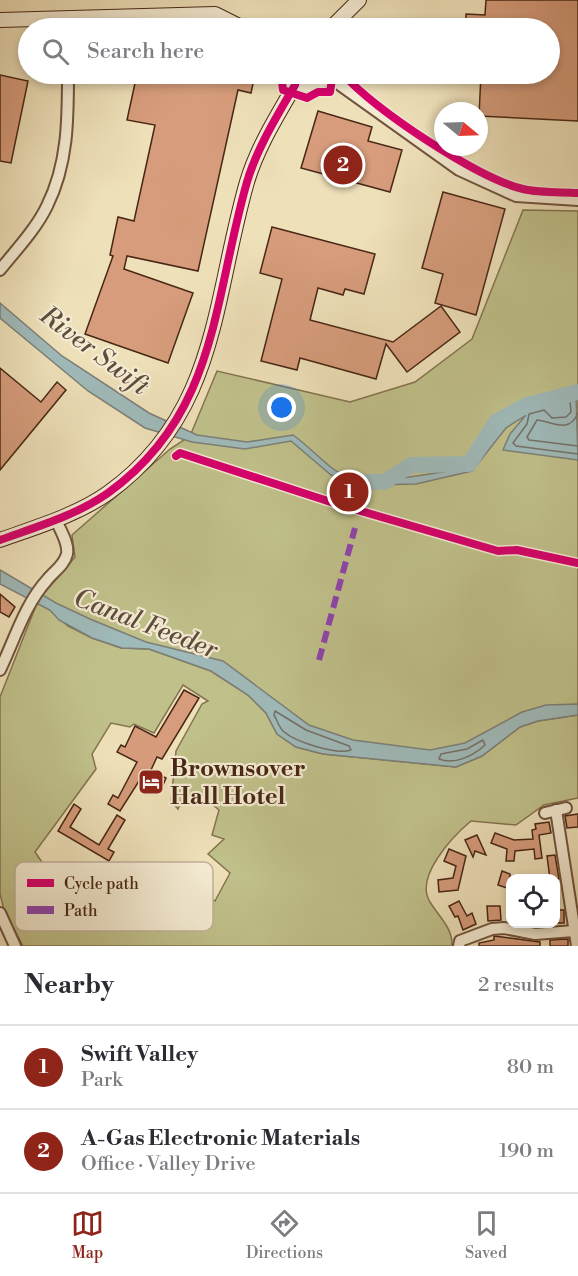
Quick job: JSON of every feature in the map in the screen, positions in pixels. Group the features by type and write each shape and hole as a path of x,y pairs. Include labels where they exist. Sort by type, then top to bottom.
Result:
{"street":[{"path":"341,18 359,0"},
{"path":"149,18 215,14 223,18"},
{"path":"0,20 18,21"},
{"path":"0,270 47,207 59,176 68,122 68,84"},
{"path":"0,540 56,520 107,494 158,449 180,417 212,336 247,181 264,140 295,85 302,87 317,84"},
{"path":"340,84 459,170 516,196 578,200"},
{"path":"0,670 4,653 32,602 41,588 63,564 67,546 56,520"},
{"path":"555,810 573,884 574,932 577,946"},
{"path":"0,913 15,946"},
{"path":"459,946 460,941 492,928 535,934 574,932"}],"green space":[{"path":"523,210 578,211 578,710 558,710 456,755 324,742 229,674 73,620 41,597 75,557 72,535 170,449 190,436 217,371 350,402 415,382 472,339"},
{"path":"37,603 50,610 68,626 92,638 121,648 149,649 211,671 248,695 266,713 277,734 296,747 323,754 456,767 482,756 520,727 538,721 578,715 578,798 544,805 516,825 471,821 455,836 431,869 426,892 430,902 448,928 452,946 23,946 15,931 213,931 213,900 215,901 230,873 208,854 224,839 212,835 219,810 208,801 185,793 178,809 171,801 176,751 202,704 208,701 183,685 154,733 134,724 130,727 111,723 92,754 96,769 35,852 42,862 15,862 15,931 4,910 0,894 0,697"}],"water":[{"path":"0,303 62,356 149,413 197,435 247,442 293,435 332,468 345,475 378,479 416,476 465,468 501,424 524,409 576,394 578,460 503,450 510,434 526,415 506,428 472,471 416,484 368,485 331,475 291,441 245,449 192,442 145,428 88,391 0,318"},
{"path":"0,570 56,603 146,642 223,661 309,725 353,740 430,750 465,743 522,712 546,705 578,704 578,715 538,721 520,727 482,756 456,767 323,754 296,747 277,734 266,713 248,695 211,671 149,649 122,648 92,638 59,620 50,610 0,584"}],"building":[{"path":"486,0 578,0 578,121 488,116 488,102 480,102 481,84 560,84 560,18 466,18 466,14 485,15"},
{"path":"0,75 18,79 18,84 27,84 11,163 0,161"},
{"path":"135,84 253,84 251,93 238,90 198,271 127,256 124,269 193,293 168,363 85,334 113,256 110,255 118,217 134,221 155,125 127,120"},
{"path":"318,111 372,127 368,141 402,150 390,192 301,168"},
{"path":"443,192 505,209 476,315 435,303 443,274 422,268"},
{"path":"272,227 375,254 364,294 345,289 343,295 318,288 310,320 393,342 441,306 460,332 407,372 386,344 376,379 300,358 297,370 261,361 282,279 260,273"},
{"path":"0,368 41,402 57,382 66,390 0,470"},
{"path":"0,594 15,607 9,617 0,612"},
{"path":"184,690 199,698 162,759 157,757 151,770 166,778 163,785 152,780 149,786 139,781 120,811 108,804 113,795 118,798 137,762 117,752 121,745 125,747 135,726 156,737"},
{"path":"74,804 81,809 70,827 99,845 117,815 125,820 108,849 114,852 109,861 58,831"},
{"path":"578,814 578,827 567,828 565,816"},
{"path":"549,822 551,833 539,835 542,858 535,859 534,849 515,851 514,861 506,861 507,849 491,843 495,833 514,840 533,839 532,830 536,829 535,824"},
{"path":"477,835 486,855 475,851 473,857 465,840"},
{"path":"449,849 466,856 458,890 439,892 438,880 453,878 456,866 444,861"},
{"path":"555,855 558,874 549,874 547,856"},
{"path":"502,871 510,874 506,874 506,888 498,885"},
{"path":"459,901 467,916 472,913 476,924 463,930 458,916 455,917 449,906"},
{"path":"487,906 500,906 501,920 488,921"},
{"path":"560,910 564,910 564,923 560,923"},
{"path":"494,936 540,942 540,946 479,946 479,943 494,940"},
{"path":"568,939 568,946 550,946 550,940"}],"waterway":[{"name":"River Swift","path":"368,482 384,482 411,465 469,464 496,422 527,405 578,392"}],"marked path":[{"path":"319,660 355,528"}],"cycle path":[{"path":"282,84 283,90 307,98 318,92 330,92 331,84"},
{"path":"353,84 428,141 481,172 523,189 578,193"},
{"path":"0,540 70,514 96,501 144,462 171,428 191,391 206,352 251,169 268,132 295,85"},
{"path":"176,456 180,453 340,505 498,551 517,550 578,563"}],"place":[{"name":"A-Gas Electronic Materials","path":"343,165"},
{"name":"Swift Valley","path":"349,492"},
{"name":"Brownsover Hall Hotel","path":"151,782"}],"water label":[{"name":"Canal Feeder","path":"146,623"}]}
